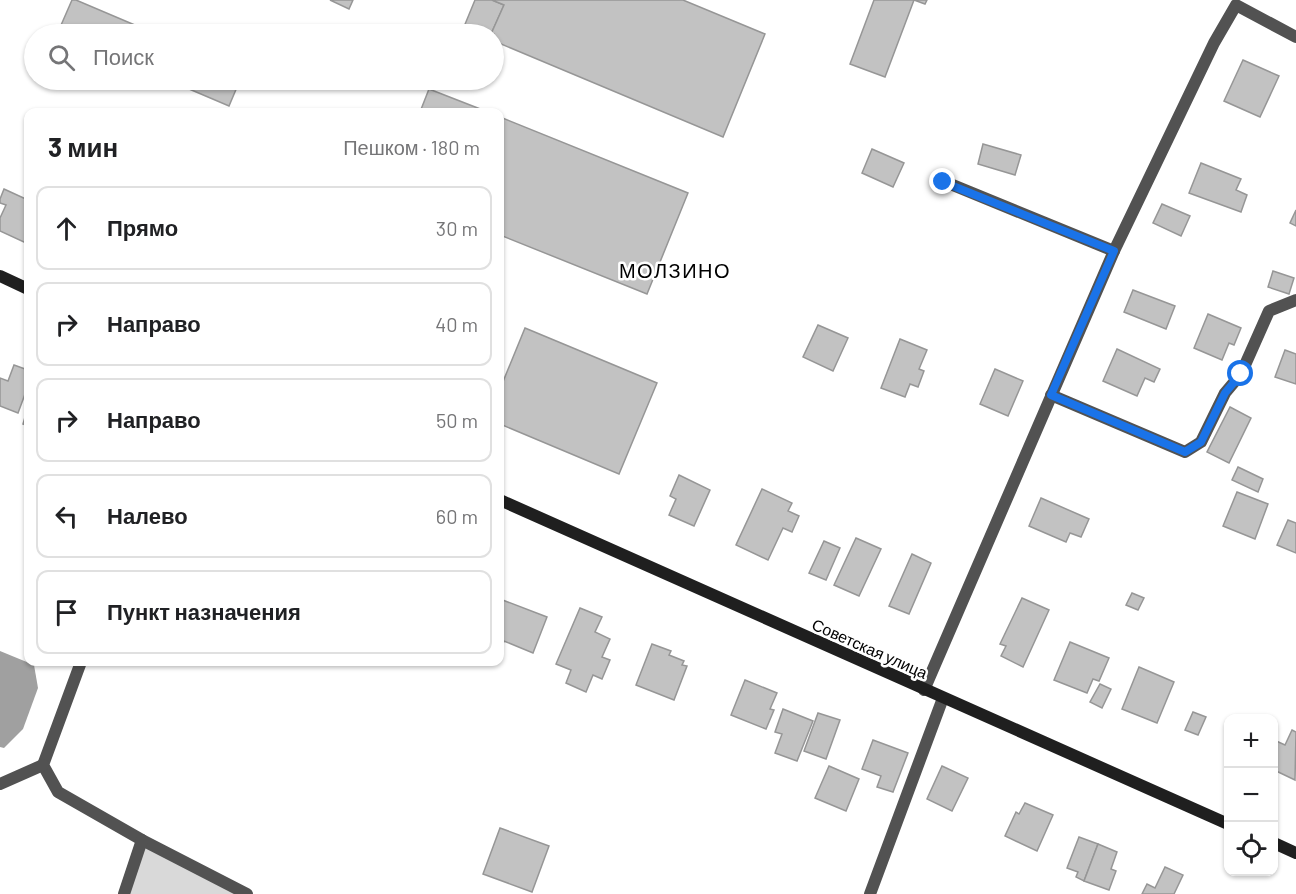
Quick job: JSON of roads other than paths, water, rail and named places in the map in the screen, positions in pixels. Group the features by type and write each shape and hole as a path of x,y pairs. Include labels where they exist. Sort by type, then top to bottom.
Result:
{"street":[{"path":"924,690 1114,251 1214,43 1236,5 1296,37"},
{"path":"943,182 1114,251"},
{"path":"0,276 24,287"},
{"path":"1051,395 1185,452 1201,442 1225,393 1241,374 1269,311 1296,300"},
{"name":"Советская улица","path":"504,502 1224,822"},
{"path":"0,784 42,765 79,666"},
{"path":"870,894 943,698"},
{"path":"42,765 58,792 142,840 247,894"},
{"path":"124,894 142,840"},
{"path":"1278,845 1296,853"}],"district":[{"name":"МОЛЗИНО","path":"675,270"}]}
